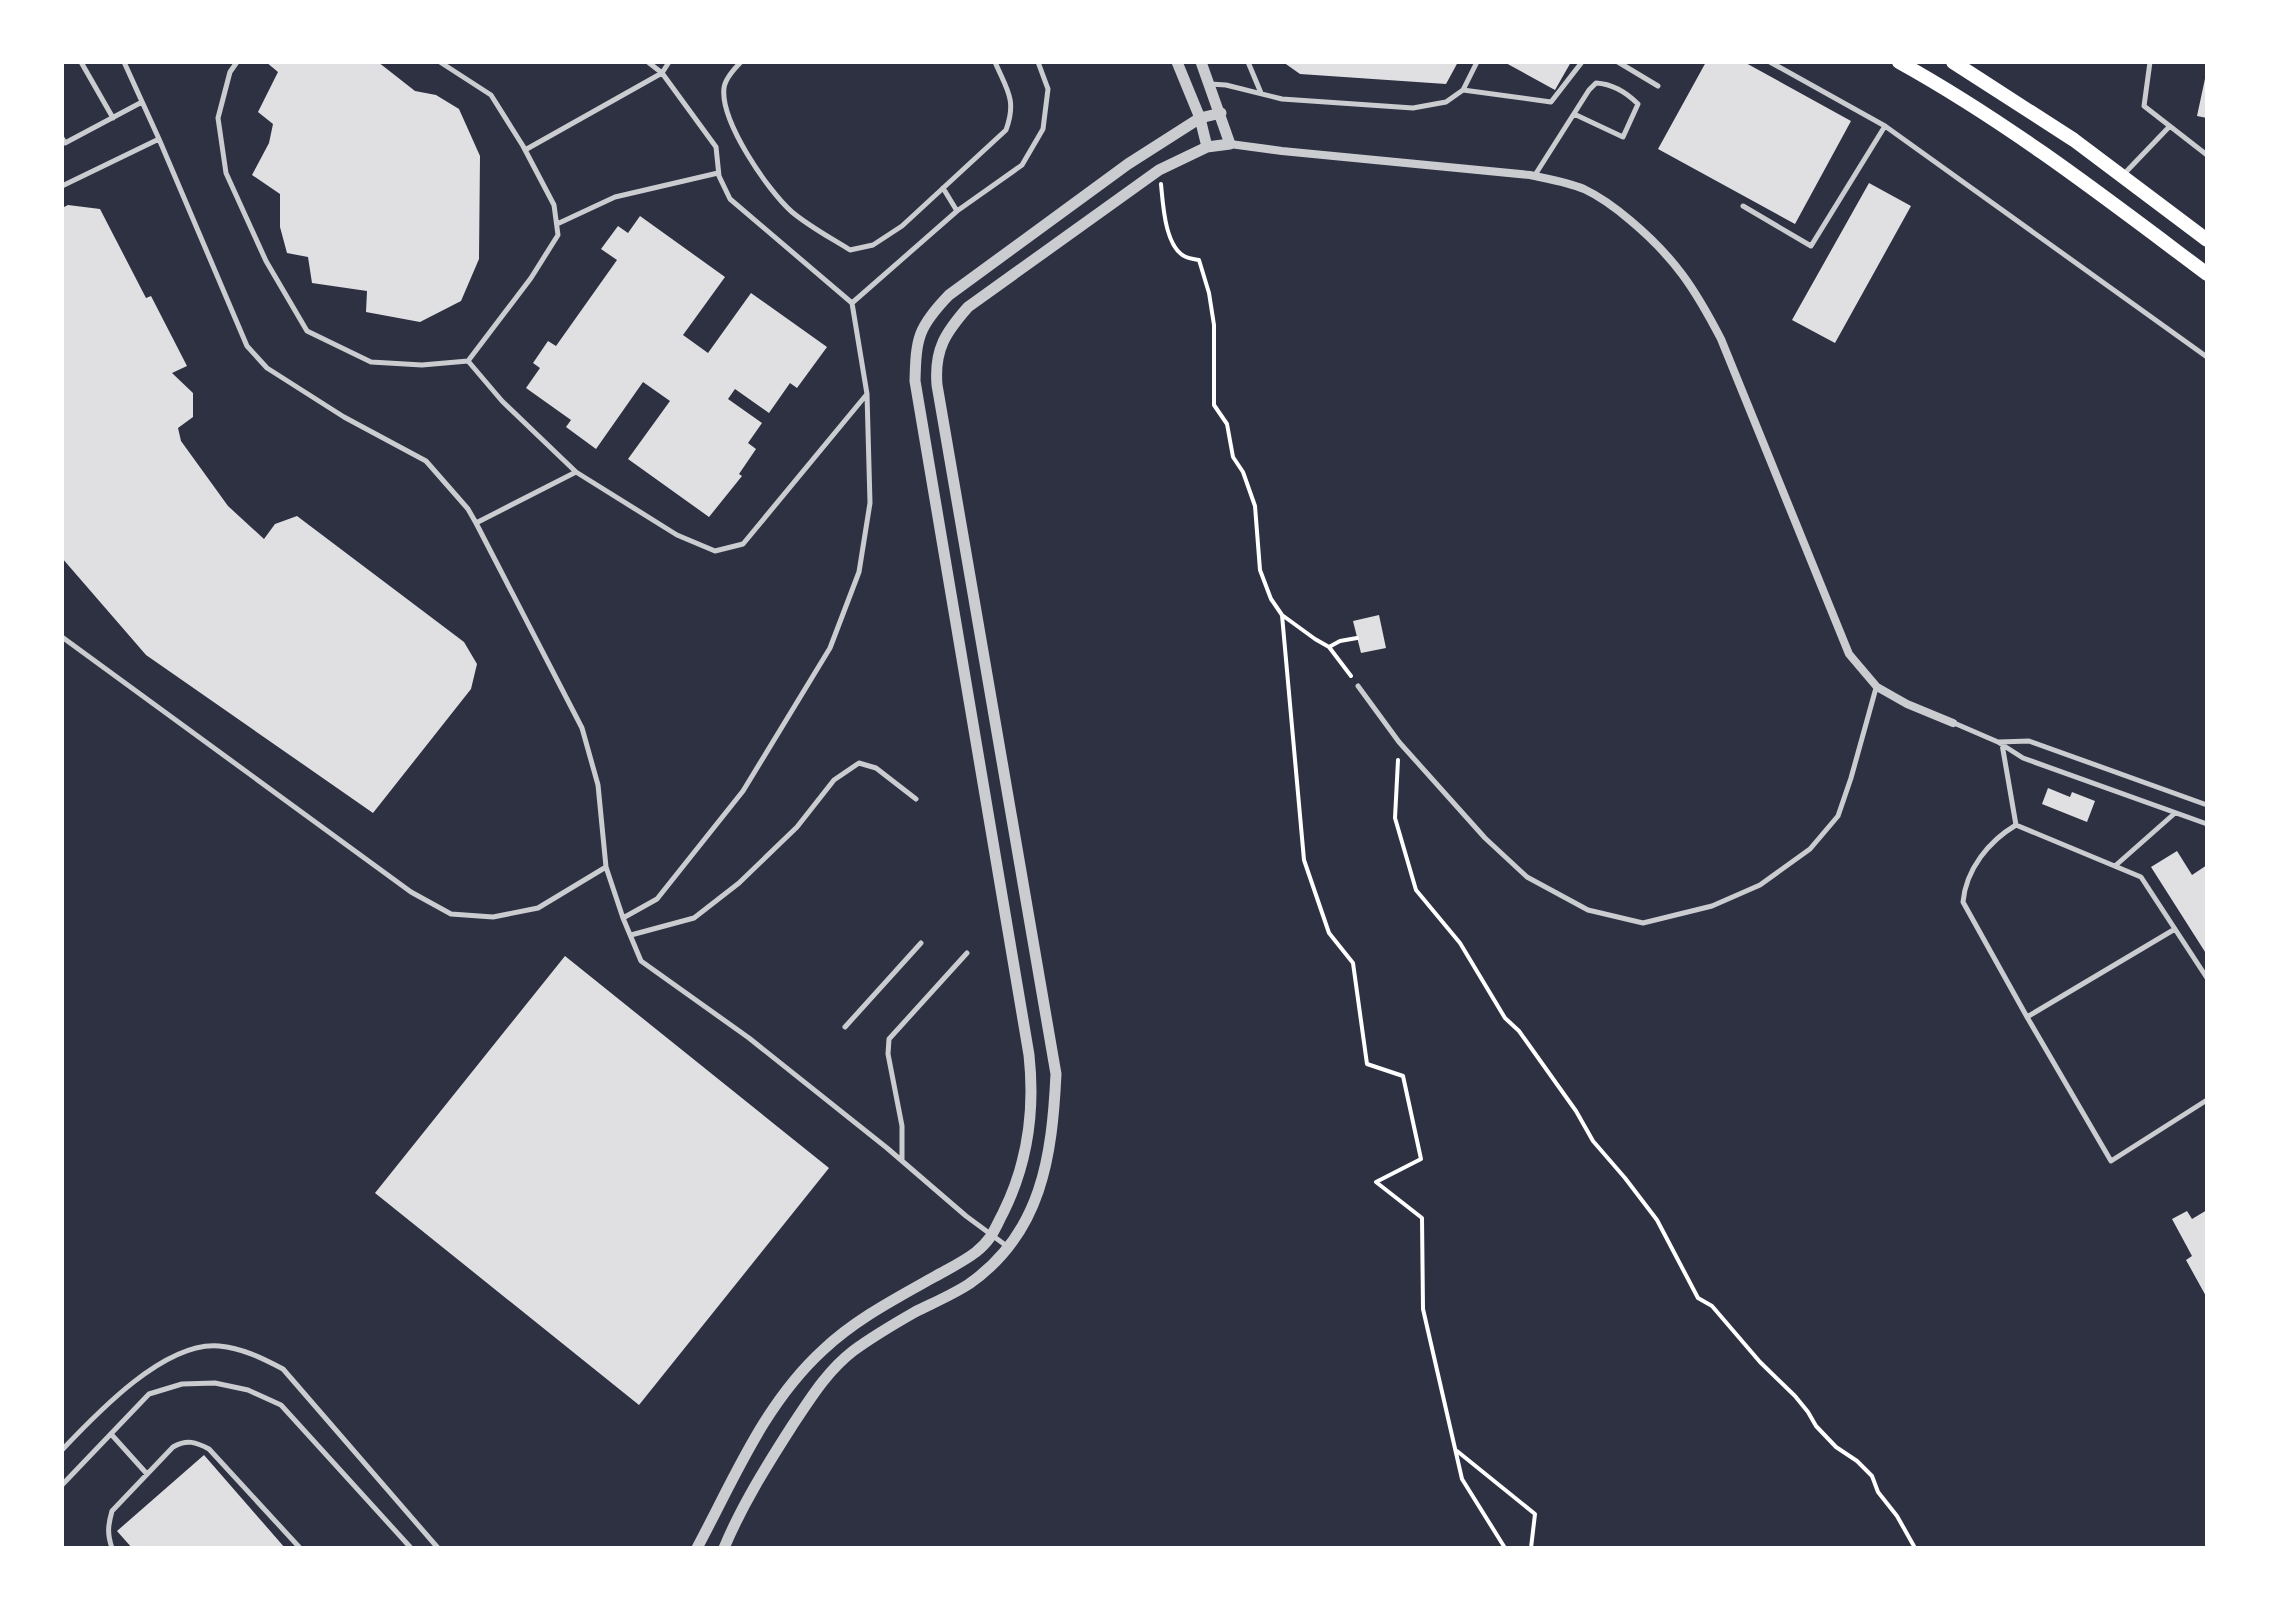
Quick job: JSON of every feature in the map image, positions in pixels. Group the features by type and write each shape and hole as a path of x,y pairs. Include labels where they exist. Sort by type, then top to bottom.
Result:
{"main road":[{"path":"1899,62 1987,114 2058,162 2207,274"},
{"path":"1953,62 2074,140 2207,240"}],"street":[{"path":"1177,62 1200,118 1207,147"},
{"path":"1201,62 1230,144"},
{"path":"697,1548 758,1431 792,1381 822,1350 864,1317 977,1251 993,1235 1023,1165 1033,1085 915,381 915,349 920,331 949,295 1128,164 1200,118 1221,113"},
{"path":"724,1548 768,1463 821,1382 853,1351 968,1284 989,1268 1009,1247 1041,1188 1053,1134 1056,1074 936,369 947,331 968,307 1159,170 1207,147 1230,144 1534,176 1586,190 1613,207 1673,260 1721,339 1849,654 1877,687 1907,704 1953,723"}],"lane":[{"path":"81,62 113,118"},
{"path":"124,62 247,346 267,368 344,417 426,461 468,509 582,728 598,785 606,867 641,961 749,1038 966,1216 1009,1247"},
{"path":"237,62 230,72 218,118 226,173 266,261 307,331 371,362 422,365 468,361 531,278 558,235 554,205 491,95 440,62"},
{"path":"623,918 657,899 743,791 830,648 859,572 870,503 867,394 852,303 730,199 718,173 716,147 662,73 648,62"},
{"path":"525,150 662,73 669,62"},
{"path":"741,62 724,87 728,109 741,143 760,176 791,211 850,250 873,245 902,226 1006,130 1012,113 1010,98 995,62"},
{"path":"852,303 957,211 1022,165 1043,129 1048,89 1038,62"},
{"path":"1248,62 1261,94"},
{"path":"1210,84 1282,99 1413,108 1446,102 1463,90 1477,62"},
{"path":"1463,90 1551,102 1582,62"},
{"path":"1618,62 1658,86"},
{"path":"1770,62 1885,126 2207,357"},
{"path":"2150,62 2144,106 2207,155"},
{"path":"1534,176 1589,90 1596,83 1607,84 1629,95 1638,104 1623,137 1574,114"},
{"path":"63,142 142,102"},
{"path":"1743,206 1811,246 1885,126"},
{"path":"2122,176 2169,127"},
{"path":"62,186 159,139"},
{"path":"557,224 615,197 718,173"},
{"path":"943,188 957,211"},
{"path":"468,361 502,401 576,472 677,535 715,551 743,544 867,394"},
{"path":"476,523 576,472"},
{"path":"62,637 411,892 451,914 493,917 538,908 606,867"},
{"path":"1358,686 1399,742 1485,838 1527,877 1588,910 1643,923 1712,906 1760,885 1810,849 1838,816 1877,687"},
{"path":"1953,723 2000,743 2023,758 2207,824"},
{"path":"2000,743 2029,741 2207,805"},
{"path":"2000,743 2016,825"},
{"path":"631,935 694,918 739,883 797,827 834,780 859,763 876,768 916,799"},
{"path":"2115,866 2175,813"},
{"path":"2016,825 2141,877 2207,978"},
{"path":"2016,825 1989,846 1964,890 1963,902 2111,1161 2207,1100"},
{"path":"2027,1017 2175,929"},
{"path":"845,1027 921,943"},
{"path":"902,1162 902,1126 888,1054 889,1039 967,953"},
{"path":"62,1450 119,1393 173,1356 200,1346 234,1348 257,1355 283,1369 438,1548"},
{"path":"62,1485 149,1394 182,1384 215,1383 248,1390 281,1405 411,1548"},
{"path":"111,1434 147,1474"},
{"path":"112,1548 108,1535 112,1511 182,1441 195,1442 209,1449 300,1548"}],"path":[{"path":"1159,170 1164,211 1173,246 1185,257 1199,260 1203,271 1214,325 1214,405 1227,424 1233,457 1243,472 1255,506 1260,570 1271,599 1282,615 1329,647 1358,686"},
{"path":"1282,615 1304,860 1329,933 1353,963 1367,1064 1403,1076 1421,1159 1376,1182 1422,1218 1423,1309 1462,1479 1505,1548"},
{"path":"1329,647 1357,638"},
{"path":"1399,742 1395,818 1416,890 1460,943 1505,1018 1519,1031 1576,1111 1593,1141 1657,1220 1698,1298 1712,1306 1760,1362 1795,1396 1816,1426 1836,1447 1872,1476 1878,1492 1897,1516 1915,1548"},
{"path":"1455,1449 1535,1514 1531,1548"}],"building":[{"path":"266,62 378,62 415,91 436,95 459,109 480,156 479,259 461,301 420,322 366,312 367,291 312,283 308,257 287,253 280,227 280,194 252,175 269,143 273,124 258,112 278,72"},
{"path":"1283,62 1458,62 1446,84 1300,74"},
{"path":"1504,62 1571,62 1555,90"},
{"path":"1706,62 1744,62 1851,121 1795,224 1658,149"},
{"path":"2207,74 2207,118 2197,116"},
{"path":"1869,183 1911,206 1835,343 1792,320"},
{"path":"68,205 100,209 146,298 151,296 187,366 172,373 193,393 193,417 178,428 181,441 228,506 264,539 275,524 297,516 464,642 477,664 471,689 373,813 146,655 62,558 62,208"},
{"path":"640,216 725,277 683,335 708,353 751,293 827,347 797,388 790,383 769,413 735,389 728,399 762,423 748,443 756,449 739,474 742,476 709,517 628,459 670,401 643,382 596,449 566,427 571,420 526,388 540,368 533,363 548,341 556,346 617,260 601,249 618,226 628,233"},
{"path":"1379,615 1386,648 1361,653 1353,621"},
{"path":"2048,788 2070,797 2072,792 2095,801 2087,822 2042,804"},
{"path":"2177,851 2192,875 2207,865 2207,955 2151,867"},
{"path":"565,956 829,1168 639,1405 375,1193"},
{"path":"2207,1210 2207,1298 2186,1260 2192,1256 2172,1219 2187,1211 2192,1219"},
{"path":"204,1455 285,1548 132,1548 117,1531"}]}
